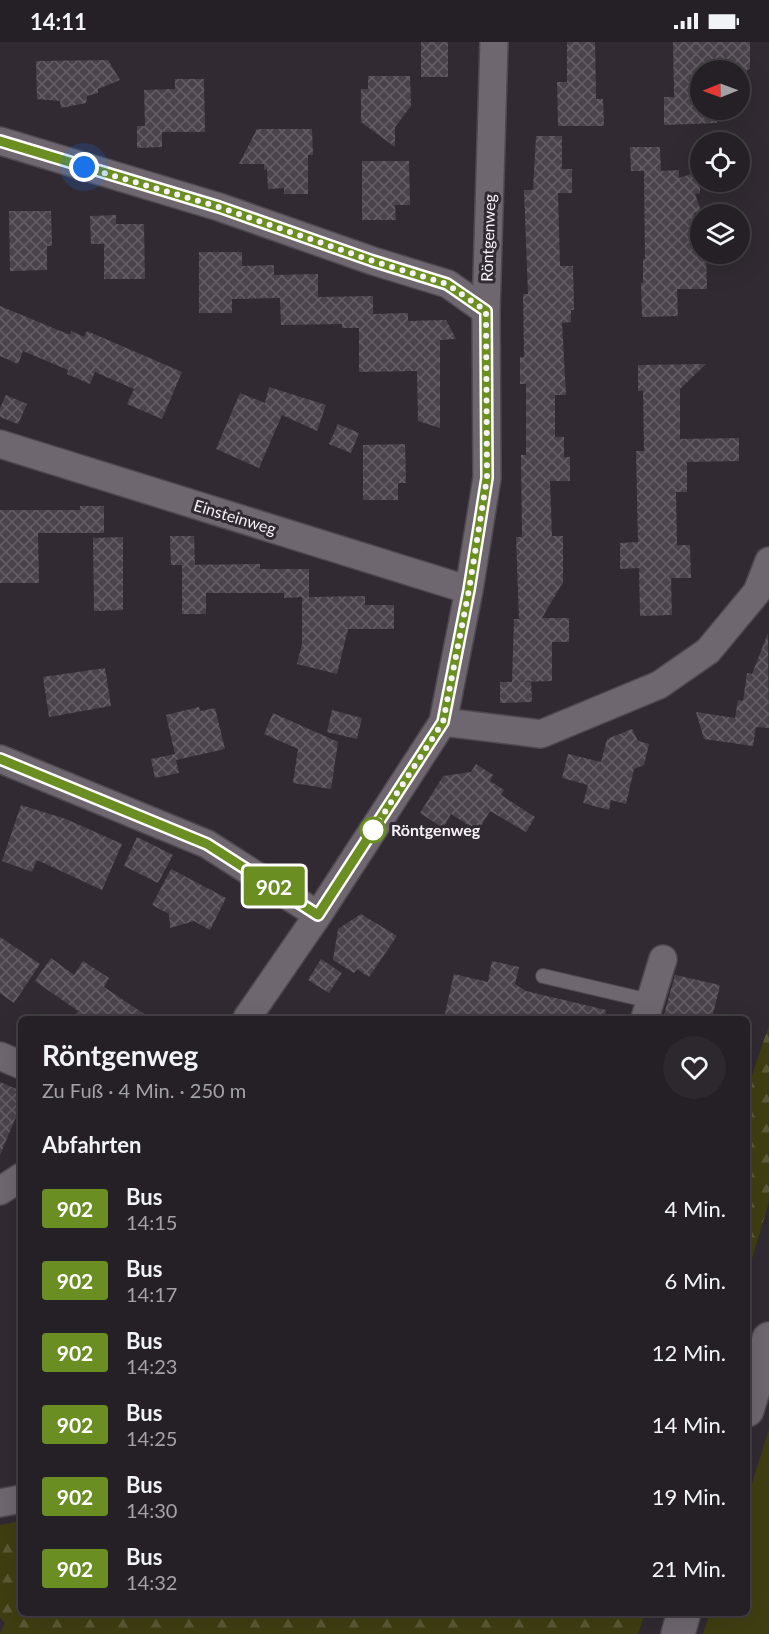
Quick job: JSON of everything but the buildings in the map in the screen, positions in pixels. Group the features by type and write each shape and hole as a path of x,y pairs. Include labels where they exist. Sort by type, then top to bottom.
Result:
{"street":[{"name":"Röntgenweg","path":"248,1016 318,915 443,722 469,590 487,478 486,311 494,42"},
{"path":"0,141 219,207 373,261 447,284 486,311"},
{"name":"Einsteinweg","path":"0,444 469,590"},
{"path":"443,722 541,734 659,685 708,651 757,592 769,561"},
{"path":"0,759 207,844 318,915"},
{"path":"647,1010 663,959"},
{"path":"0,1056 18,1064"},
{"path":"0,1191 18,1179"},
{"path":"750,1400 769,1339"},
{"path":"0,1503 18,1500"},
{"path":"678,1634 683,1616"}],"lane":[{"path":"543,976 647,1010"}],"green space":[{"path":"769,1025 769,1202 750,1265 750,1081"},
{"path":"769,1429 769,1634 703,1634 709,1616 750,1616 750,1489"},
{"path":"18,1522 18,1616 644,1616 638,1634 0,1634 5,1623 0,1618 0,1525"}],"bus line":[{"name":"902","path":"0,141 219,207 373,261 447,284 486,311 487,371 487,478 469,590 443,722 318,915 207,844 0,759"}],"place":[{"name":"Röntgenweg","path":"373,830"}],"route":[{"path":"84,167 219,207 373,261 447,284 486,311 487,478 469,590 443,722 368,838 373,830"}]}
